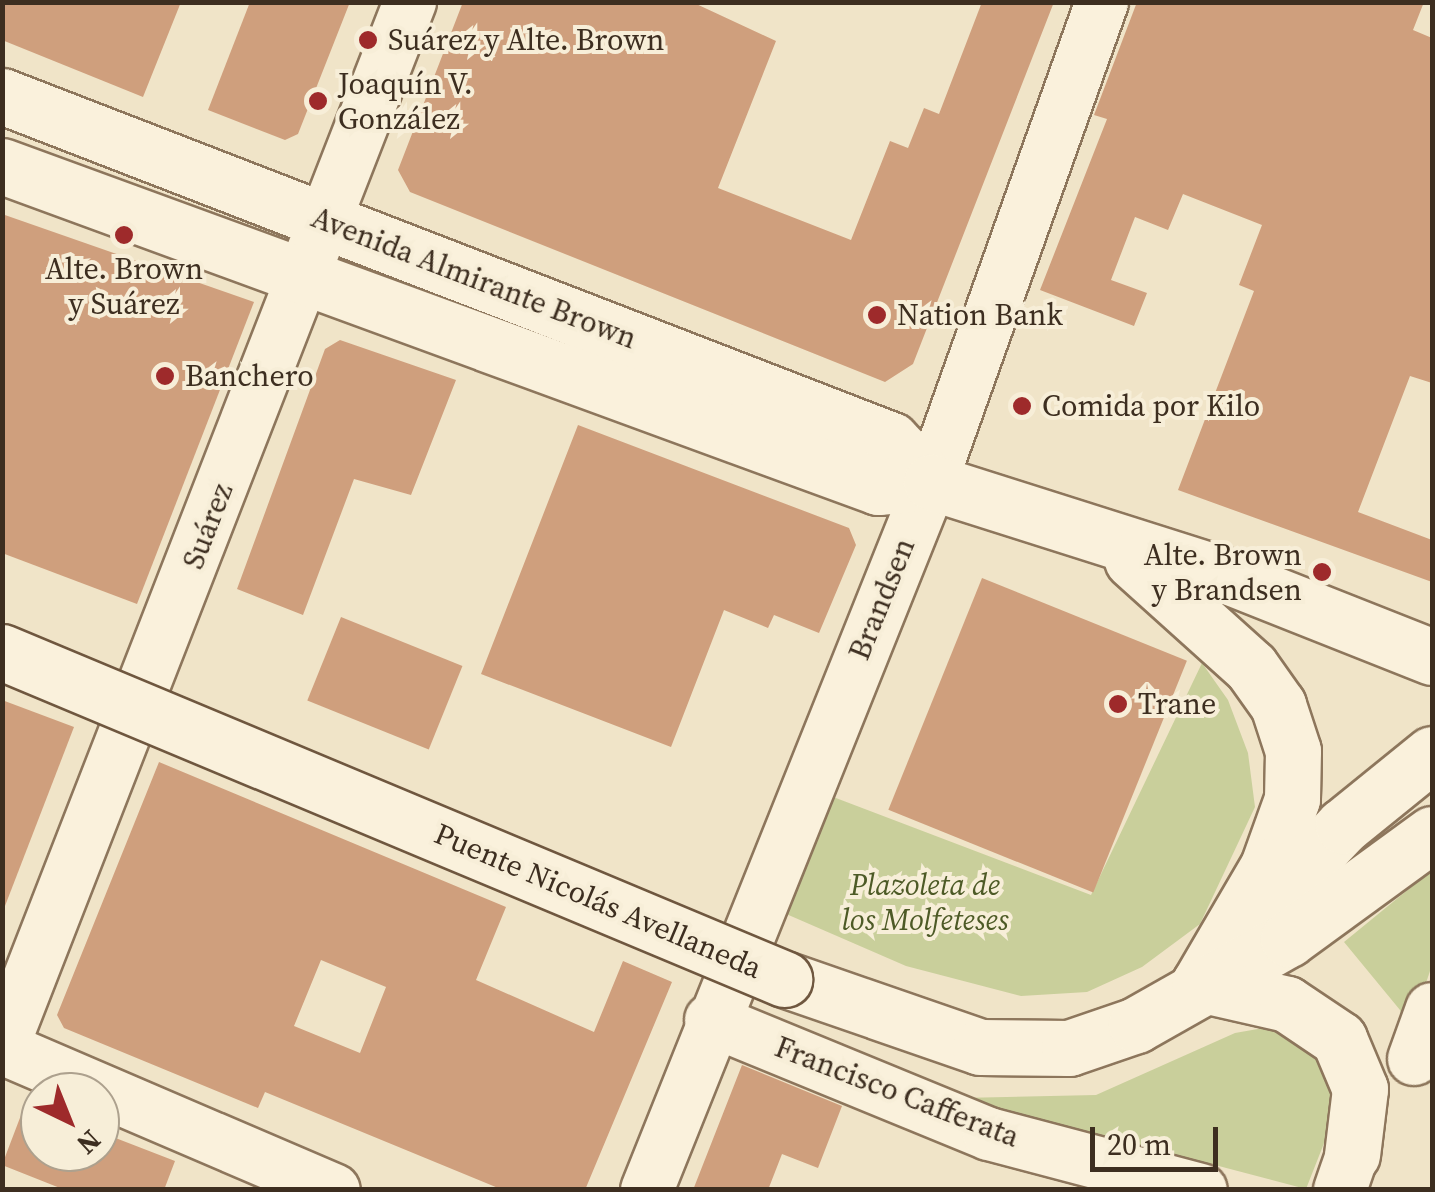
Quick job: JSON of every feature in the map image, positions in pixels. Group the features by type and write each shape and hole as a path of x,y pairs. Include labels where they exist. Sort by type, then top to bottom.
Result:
{"main road":[{"name":"Avenida Almirante Brown","path":"2,96 892,440 931,482"},
{"name":"Avenida Almirante Brown","path":"2,166 878,487 931,482 1116,547 1230,577 1432,657"},
{"path":"1116,547 1251,666 1278,705 1293,751 1292,800 1268,866 1199,984 1286,1004 1340,1039 1360,1089 1346,1172"},
{"name":"Puente Nicolás Avellaneda","path":"2,652 784,979 934,1034 1016,1052 1098,1041 1288,939 1432,834"},
{"name":"Puente Nicolás Avellaneda","path":"1199,984 1343,826 1432,754"}],"street":[{"name":"Suárez","path":"3,1048 330,221 410,2"},
{"name":"Brandsen","path":"647,1190 711,1020 931,482 1102,2"},
{"path":"1414,1059 1432,1009"},
{"name":"Francisco Cafferata","path":"711,1020 988,1134 1202,1190"},
{"path":"3,1048 334,1190"}],"green space":[{"name":"Plazoleta de los Molfeteses","path":"1202,663 1228,700 1248,753 1255,807 1200,924 1142,967 1087,992 1021,996 906,966 777,910 828,795 1091,895"},
{"path":"1432,870 1432,965 1406,1043 1400,1010 1344,942"},
{"path":"1275,1026 1307,1039 1341,1100 1306,1189 960,1098 1096,1095 1235,1033"}],"building":[{"path":"2,2 181,2 143,97 2,40"},
{"path":"250,2 350,2 298,134 285,140 208,110"},
{"path":"463,2 692,2 776,41 718,188 851,240 890,141 908,148 924,108 939,114 982,2 1054,2 913,364 885,382 410,192 398,170"},
{"path":"1137,2 1424,2 1413,30 1432,38 1432,383 1410,376 1358,512 1432,540 1432,582 1178,490 1254,291 1239,285 1262,225 1183,194 1168,230 1135,217 1111,280 1147,293 1134,326 1040,290 1107,119 1094,115"},
{"path":"2,214 254,302 137,604 2,553"},
{"path":"340,340 456,380 411,495 354,479 303,615 237,589 325,349"},
{"path":"578,425 849,528 856,545 819,633 774,615 768,628 724,610 671,747 481,674"},
{"name":"Trane","path":"982,578 1187,661 1093,893 888,810"},
{"path":"341,617 462,666 429,750 307,700"},
{"path":"2,700 74,727 5,906 2,905"},
{"path":"159,762 506,907 476,980 594,1032 623,961 672,982 585,1190 503,1190 265,1092 258,1108 64,1028 57,1015","holes":["321,960 386,987 360,1053 294,1026"]},
{"path":"742,1065 842,1106 818,1168 782,1154 768,1190 693,1190"},
{"path":"20,1118 20,1172 120,1172 120,1140 175,1161 164,1190 65,1190 2,1165"}],"place":[{"name":"Suárez y Alte. Brown","path":"368,40"},
{"name":"Joaquín V. González","path":"318,101"},
{"name":"Alte. Brown y Suárez","path":"124,235"},
{"name":"Nation Bank","path":"877,315"},
{"name":"Banchero","path":"165,376"},
{"name":"Comida por Kilo","path":"1022,406"},
{"name":"Alte. Brown y Brandsen","path":"1322,572"},
{"name":"Trane","path":"1118,704"}]}
